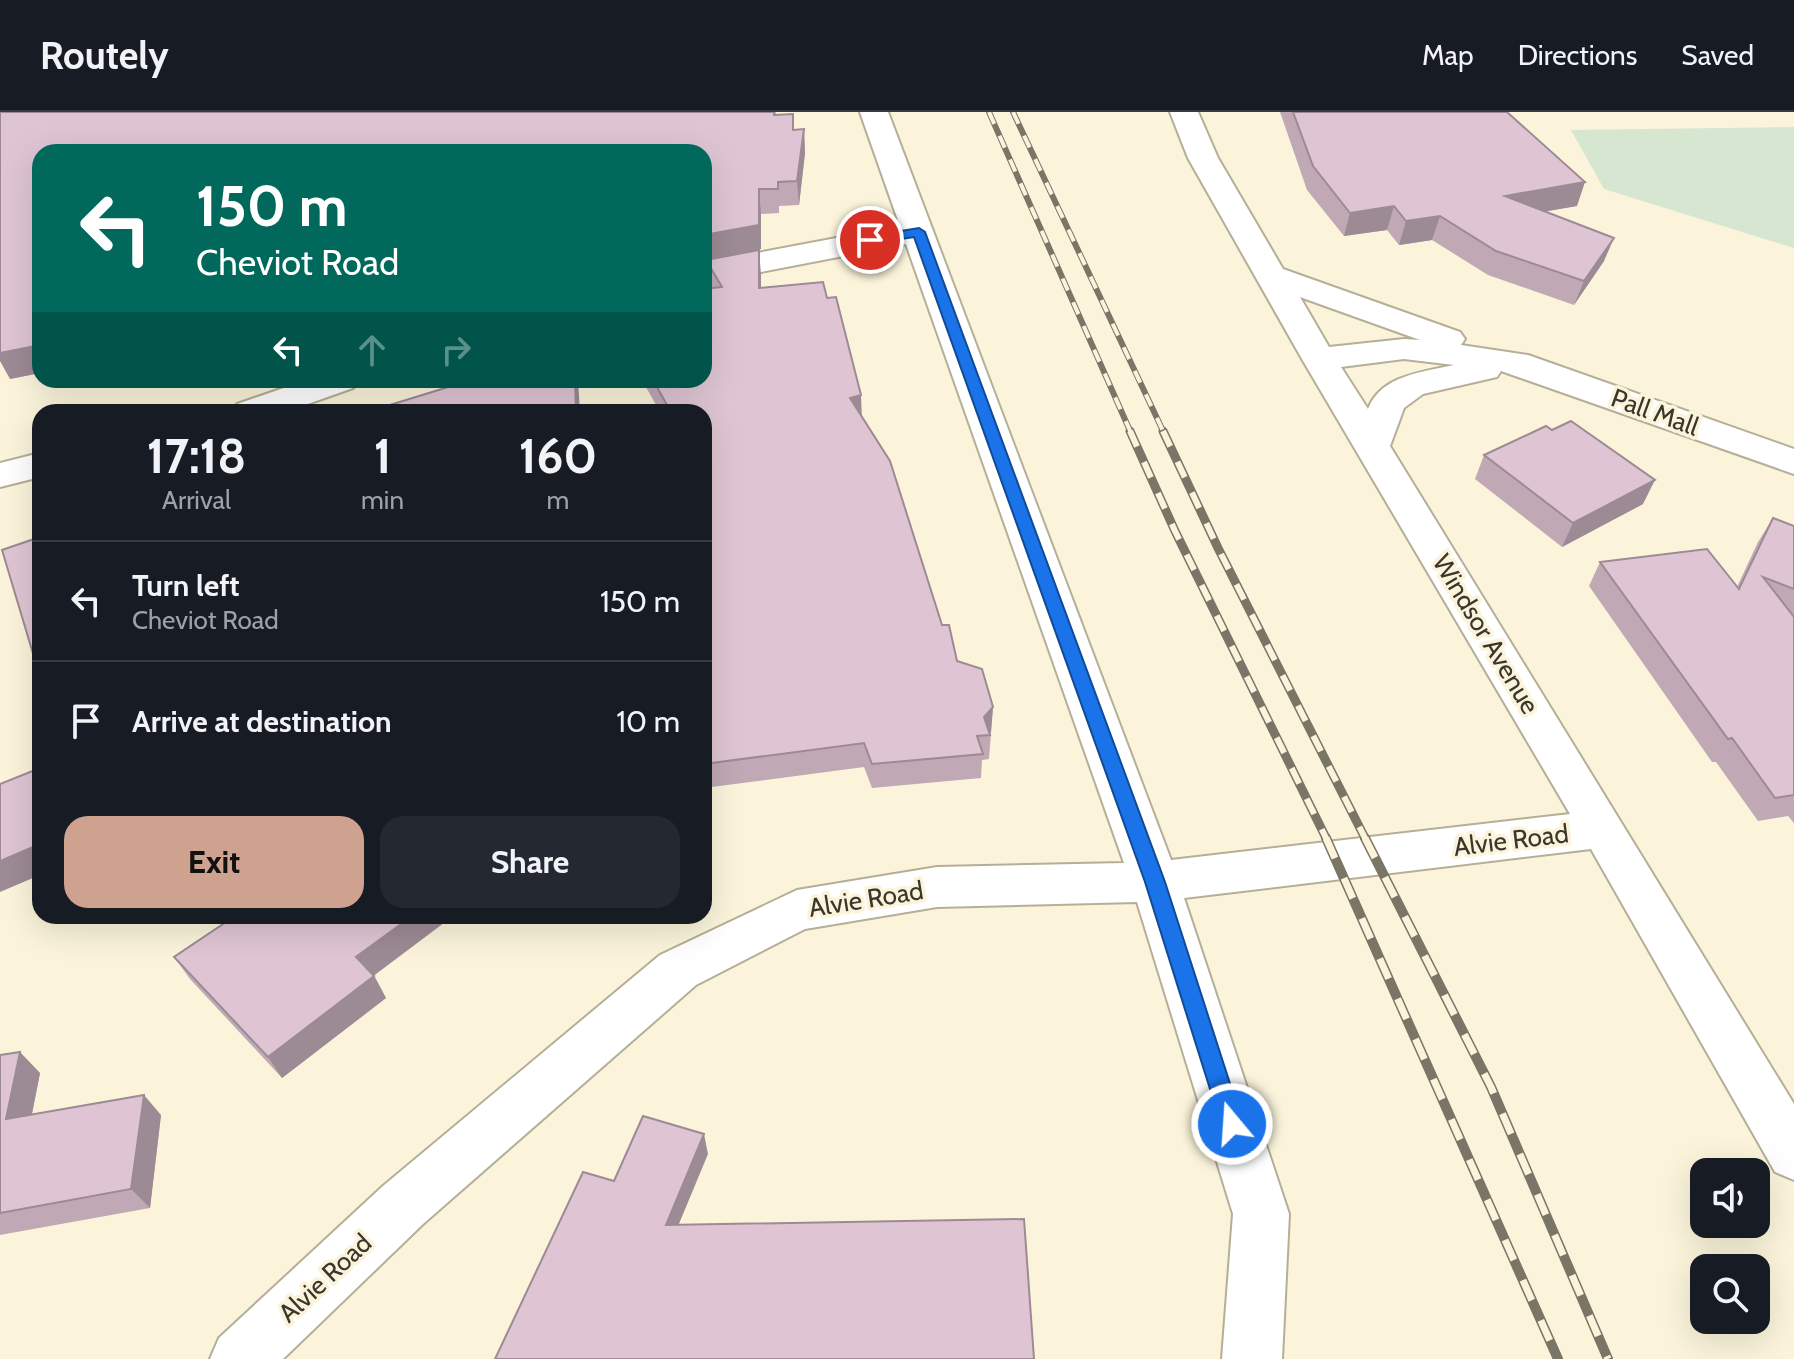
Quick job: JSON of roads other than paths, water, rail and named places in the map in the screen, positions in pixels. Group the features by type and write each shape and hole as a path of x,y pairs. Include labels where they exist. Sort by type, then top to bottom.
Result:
{"street":[{"path":"874,112 1155,882 1261,1214 1252,1359"},
{"name":"Windsor Avenue","path":"1184,112 1203,158 1319,359 1603,829 1794,1154"},
{"path":"712,271 919,232"},
{"name":"Pall Mall","path":"1273,276 1335,301 1794,462"},
{"name":"Pall Mall","path":"1319,359 1404,349 1516,362"},
{"path":"1372,445 1388,403 1411,386 1516,362"},
{"path":"273,404 318,388"},
{"path":"0,475 32,467"},
{"name":"Alvie Road","path":"240,1359 403,1205 678,970 797,910 937,887 1155,882 1603,829"}],"railway":[{"path":"989,112 1131,433"},
{"path":"1013,112 1164,433"},
{"path":"1130,431 1175,531 1327,840"},
{"path":"1163,431 1218,548 1366,840"},
{"path":"1326,838 1558,1359"},
{"path":"1365,838 1491,1087 1608,1359"}]}
